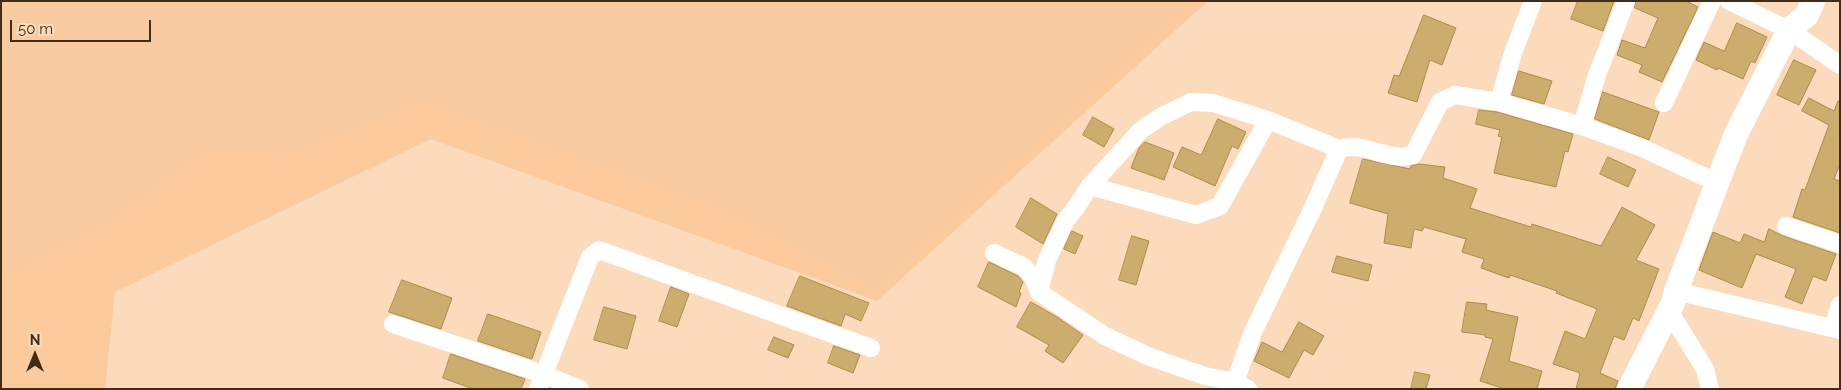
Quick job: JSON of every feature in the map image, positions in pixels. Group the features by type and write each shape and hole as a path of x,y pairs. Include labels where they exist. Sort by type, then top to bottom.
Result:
{"street":[{"path":"1499,102 1513,54 1533,1"},
{"path":"1582,126 1597,75 1626,1"},
{"path":"1664,103 1712,1"},
{"path":"1729,1 1789,30 1840,65"},
{"path":"1629,389 1672,301 1736,134 1789,30 1807,15 1813,1"},
{"path":"994,253 1024,267 1033,277 1039,292 1105,336 1203,382 1242,385 1253,332 1313,208 1339,149 1348,145 1404,158 1413,155 1440,102 1455,95 1499,102 1582,126 1640,147 1718,183"},
{"path":"1039,292 1047,260 1066,220 1090,186 1142,130 1162,116 1191,102 1213,103 1268,120 1339,149"},
{"path":"1090,186 1196,215 1210,211 1220,206 1268,120"},
{"path":"1786,226 1840,244"},
{"path":"541,382 590,257 599,250 871,348"},
{"path":"1672,301 1836,329 1840,305"},
{"path":"1672,301 1705,369 1710,389"},
{"path":"393,324 541,382 580,389"}],"shaded area":[{"path":"1,1 1208,1 877,301 431,139 115,292 105,389 1,389"},
{"path":"1,1 1194,1 874,289 722,209 440,107 416,105 280,159 261,151 234,151 197,157 116,217 1,280"}],"building":[{"path":"1578,1 1614,1 1603,31 1571,19"},
{"path":"1636,1 1686,1 1698,7 1662,82 1639,72 1642,65 1617,55 1622,40 1645,48 1658,18 1635,8"},
{"path":"1424,15 1456,28 1442,65 1430,60 1417,102 1388,93 1394,75 1399,76"},
{"path":"1737,23 1767,37 1755,63 1751,61 1743,79 1696,60 1704,42 1724,51"},
{"path":"1794,60 1816,70 1799,105 1777,95"},
{"path":"1519,71 1552,81 1544,104 1512,95"},
{"path":"1603,92 1659,112 1649,140 1595,119"},
{"path":"1809,98 1834,111 1838,101 1840,101 1840,164 1834,179 1840,181 1840,233 1793,217 1802,189 1805,190 1829,125 1802,111"},
{"path":"1479,110 1497,112 1573,134 1568,152 1565,151 1556,187 1494,173 1502,137 1498,136 1500,130 1476,124"},
{"path":"1093,117 1114,129 1104,147 1083,135"},
{"path":"1218,119 1246,132 1238,149 1232,146 1215,186 1173,167 1182,147 1201,155"},
{"path":"1145,142 1174,153 1164,180 1131,168 1139,148"},
{"path":"1608,157 1636,170 1628,187 1600,174"},
{"path":"1363,159 1410,169 1411,166 1419,164 1445,167 1443,178 1477,189 1470,208 1531,227 1532,224 1601,246 1622,207 1655,225 1636,260 1659,269 1639,321 1633,318 1624,340 1614,336 1600,373 1618,381 1615,389 1576,389 1580,373 1553,364 1565,331 1585,339 1597,309 1556,293 1557,291 1510,275 1509,278 1481,268 1484,259 1462,252 1466,239 1424,227 1422,231 1414,229 1411,248 1384,243 1388,214 1350,203"},
{"path":"1031,198 1057,214 1043,244 1016,227"},
{"path":"1769,229 1783,236 1836,254 1826,281 1813,276 1802,304 1785,297 1796,269 1756,254 1742,288 1699,270 1713,232 1740,243 1744,234 1764,242"},
{"path":"1072,231 1083,236 1075,254 1064,249"},
{"path":"1132,236 1149,241 1136,285 1119,280"},
{"path":"1337,256 1372,265 1368,281 1332,272"},
{"path":"989,262 1018,276 1023,282 1016,307 978,287"},
{"path":"800,276 869,303 861,321 845,314 841,326 787,306"},
{"path":"402,280 452,298 441,329 389,312"},
{"path":"671,287 689,294 677,327 659,321"},
{"path":"1031,302 1083,335 1063,363 1045,351 1049,345 1017,327"},
{"path":"1467,302 1487,304 1486,310 1518,317 1509,361 1542,371 1537,389 1505,389 1480,381 1493,339 1485,337 1485,335 1462,332"},
{"path":"604,307 636,316 627,349 594,340"},
{"path":"488,314 541,332 532,359 478,341"},
{"path":"1299,322 1324,336 1313,355 1304,350 1289,378 1254,361 1262,342 1282,352"},
{"path":"774,337 794,345 788,358 768,350"},
{"path":"834,346 860,355 853,373 828,363"},
{"path":"451,354 525,379 521,389 473,389 443,378"},
{"path":"1415,372 1430,375 1426,389 1411,389"}]}
